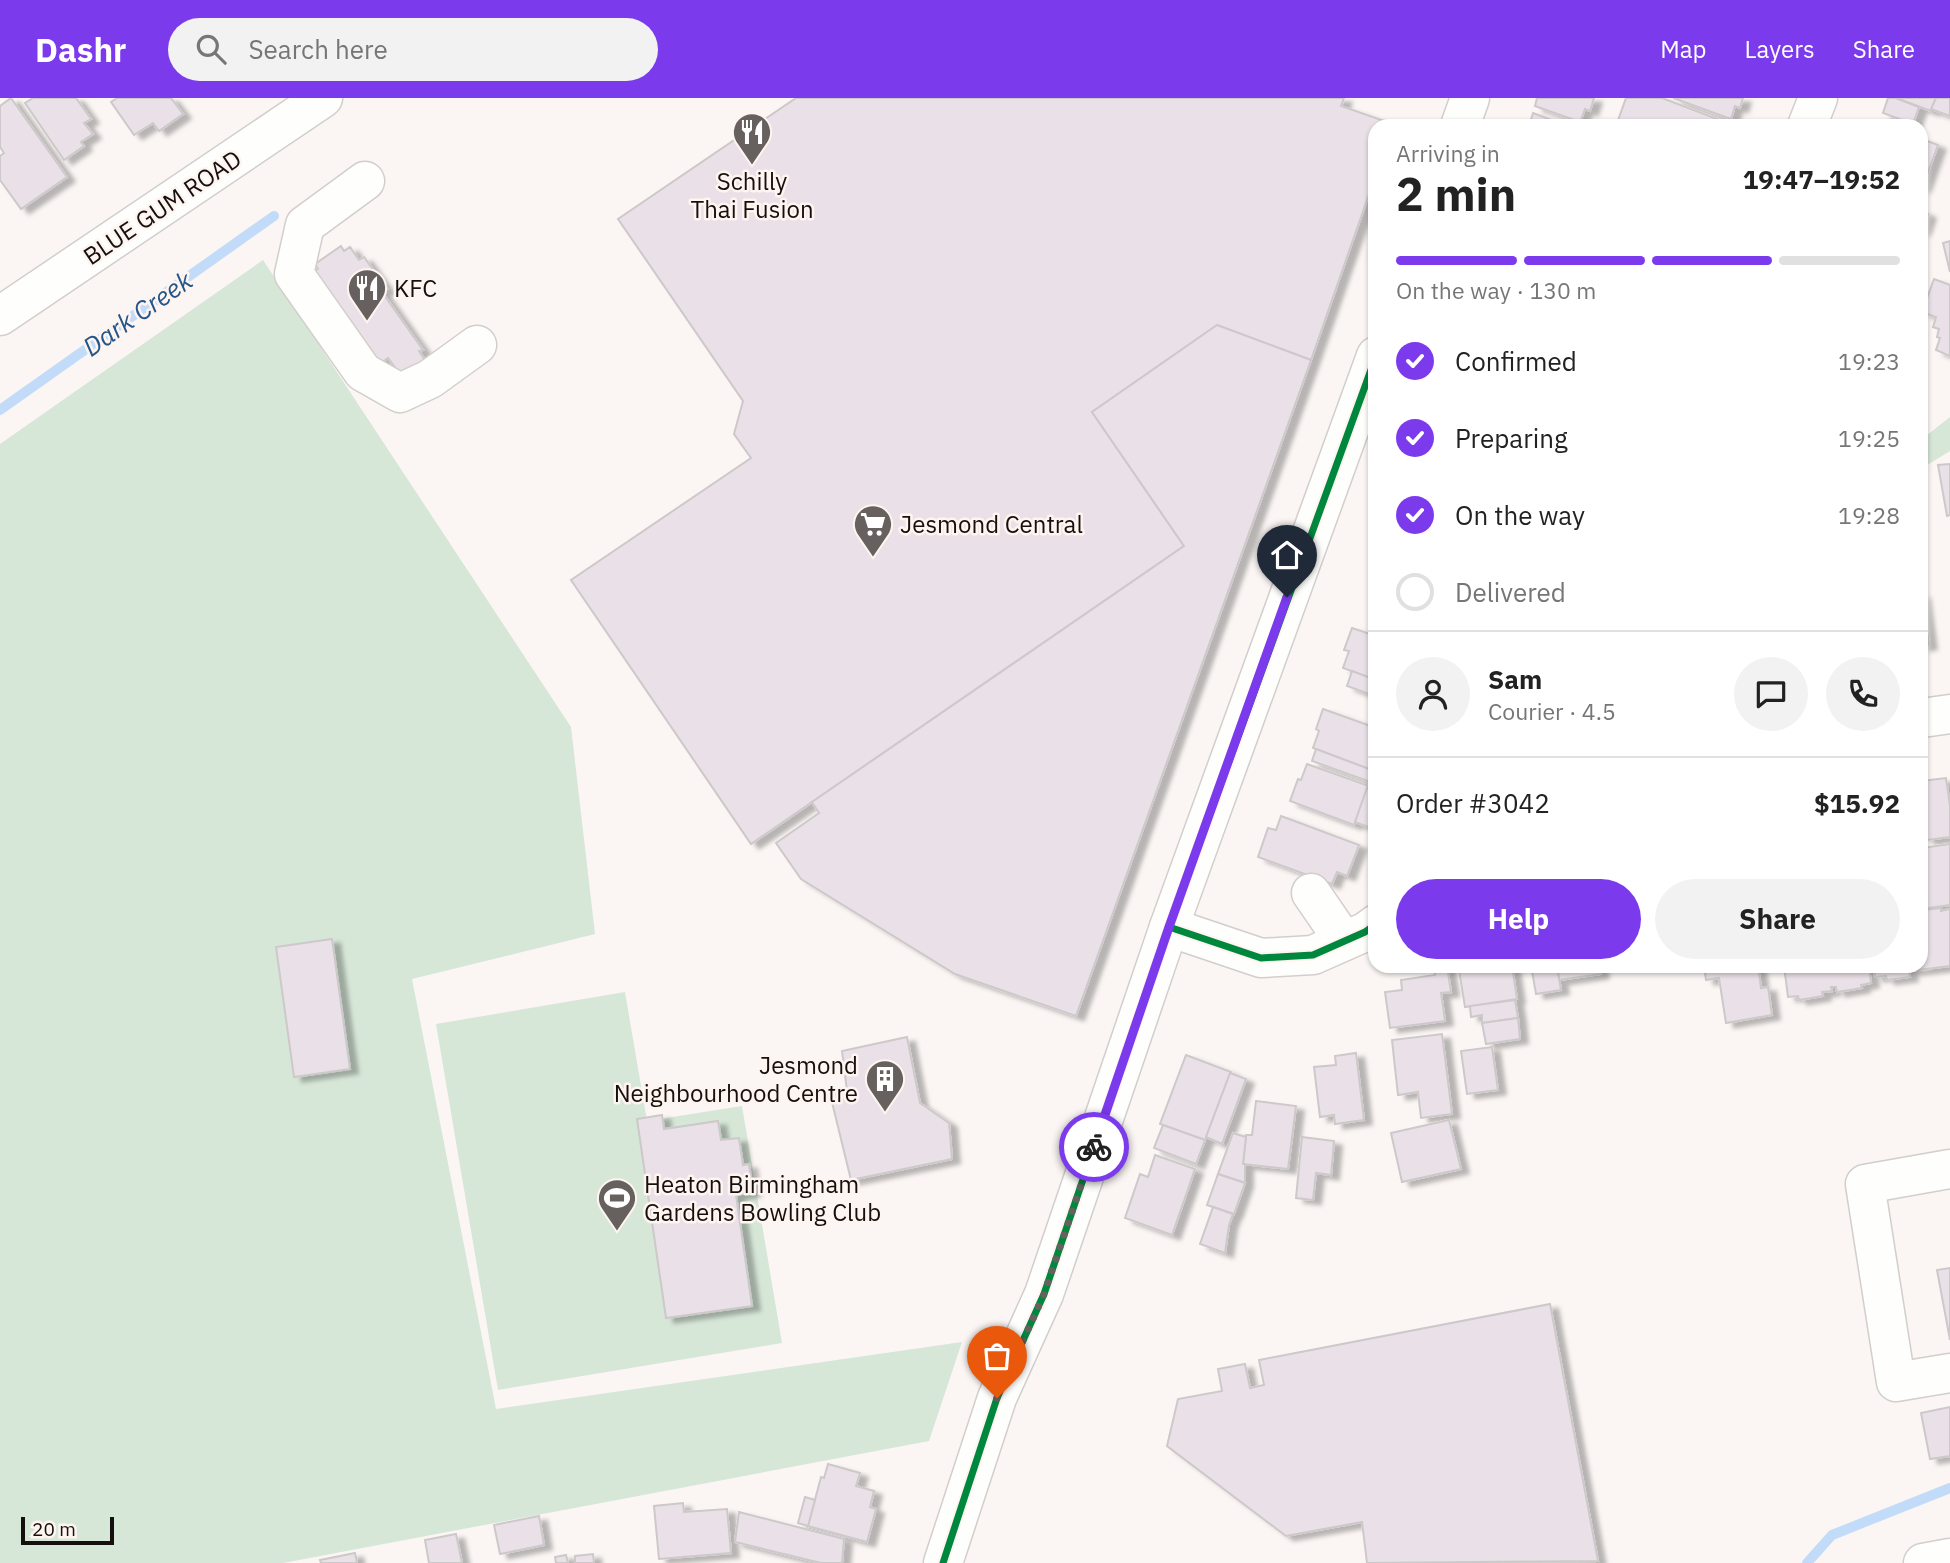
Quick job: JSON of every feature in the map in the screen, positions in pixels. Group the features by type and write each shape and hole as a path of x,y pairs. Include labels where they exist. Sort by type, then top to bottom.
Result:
{"street":[{"name":"BLUE GUM ROAD","path":"4,305 323,98"},
{"path":"1462,119 1470,98"},
{"path":"1810,119 1818,98"},
{"path":"365,181 305,225 294,274 363,372 400,393 430,379 477,345"},
{"path":"943,1563 997,1398 1044,1294 1169,927 1368,378"},
{"path":"1928,717 1950,714"},
{"path":"1169,927 1261,958 1313,955 1360,933 1311,892"},
{"path":"1950,1169 1866,1184 1896,1382 1950,1373"},
{"path":"1923,1563 1950,1558"}],"green space":[{"path":"263,260 571,727 595,934 412,979 496,1409 962,1342 929,1441 283,1563 0,1563 0,444"},
{"path":"1950,417 1950,451 1928,465 1928,434"},
{"name":"Heaton Birmingham Gardens Bowling Club","path":"625,992 647,1121 742,1106 782,1343 498,1390 436,1024"}],"building":[{"path":"11,98 67,177 21,209 0,180 0,156 4,153 0,147 0,106"},
{"path":"33,98 76,98 91,119 84,123 93,134 81,142 84,146 64,160 25,103"},
{"path":"117,98 171,98 183,114 159,131 153,123 134,135 111,102"},
{"name":"Jesmond Central","path":"796,98 1344,98 1341,106 1379,119 1368,119 1368,197 1311,360 1217,325 1092,412 1184,546 751,844 571,580 751,458 734,434 743,401 618,219"},
{"path":"1537,98 1594,98 1590,111 1585,109 1581,119 1572,119 1535,106"},
{"path":"1626,98 1662,98 1717,119 1618,119"},
{"path":"1673,98 1743,98 1740,108 1735,106 1731,119"},
{"path":"1888,98 1896,98 1919,107 1915,119 1899,119 1883,113"},
{"path":"1896,98 1936,98 1931,111"},
{"path":"1936,98 1950,98 1950,116 1931,109"},
{"path":"1533,113 1549,119 1531,119"},
{"path":"1928,141 1938,145 1928,172"},
{"path":"1950,241 1950,272 1943,243"},
{"name":"KFC","path":"341,246 344,251 350,247 359,260 364,257 387,289 382,292 423,350 419,351 432,370 402,377 388,358 376,367 311,273 318,269 315,264"},
{"path":"1934,279 1950,285 1950,356 1936,350 1940,338 1937,337 1939,329 1933,327 1936,317 1928,314 1928,296"},
{"path":"1217,325 1311,360 1076,1016 955,974 801,879 776,843 819,813 812,802 1184,546 1092,412"},
{"path":"1950,464 1950,515 1947,516 1938,465"},
{"path":"1352,628 1368,633 1368,677 1343,668 1349,651 1344,650"},
{"path":"1352,671 1368,677 1368,694 1347,686"},
{"path":"1323,709 1368,725 1368,769 1313,748 1319,731 1316,729"},
{"path":"1316,749 1368,769 1368,781 1312,761"},
{"path":"1307,764 1368,786 1354,825 1290,801 1298,779 1301,780"},
{"path":"1946,778 1950,837 1928,840 1928,780"},
{"path":"1367,788 1368,788 1368,827 1355,822"},
{"path":"1281,816 1359,845 1347,876 1337,872 1332,884 1258,857 1268,828 1276,830"},
{"path":"1950,844 1950,905 1928,908 1928,847"},
{"path":"1928,909 1950,909 1950,966 1928,969"},
{"path":"332,939 350,1069 294,1077 276,947"},
{"path":"1448,973 1451,992 1441,993 1445,1021 1390,1028 1385,992 1402,990 1401,980"},
{"path":"1459,973 1513,973 1517,999 1465,1007"},
{"path":"1532,973 1558,973 1561,990 1536,994"},
{"path":"1558,973 1601,973 1601,974 1559,980"},
{"path":"1705,973 1759,973 1761,988 1768,987 1772,1015 1726,1023 1719,978 1706,980"},
{"path":"1785,973 1870,973 1871,983 1861,985 1862,988 1837,992 1836,987 1831,987 1832,991 1822,992 1823,996 1799,1000 1798,996 1788,997"},
{"path":"1875,973 1909,973 1910,977 1887,980 1886,976 1875,977"},
{"path":"1515,1000 1518,1018 1482,1023 1482,1015 1471,1017 1470,1006"},
{"path":"1518,1018 1520,1039 1486,1044 1482,1023"},
{"path":"1442,1034 1452,1114 1421,1118 1418,1092 1398,1095 1392,1040"},
{"name":"Jesmond Neighbourhood Centre","path":"907,1037 920,1103 949,1123 952,1159 851,1180 830,1094 847,1091 842,1051"},
{"path":"1492,1047 1498,1090 1467,1094 1461,1051"},
{"path":"1356,1053 1364,1120 1335,1124 1334,1115 1320,1117 1314,1067 1336,1065 1335,1056"},
{"path":"1186,1055 1231,1072 1205,1140 1160,1124"},
{"path":"1230,1073 1246,1079 1222,1144 1206,1137"},
{"path":"1256,1101 1296,1106 1288,1169 1243,1164 1246,1135 1252,1135"},
{"path":"662,1115 664,1129 718,1121 721,1140 739,1138 743,1165 749,1164 753,1192 736,1195 752,1306 666,1318 637,1119"},
{"path":"1449,1120 1461,1169 1402,1182 1391,1133"},
{"path":"1163,1125 1205,1140 1196,1164 1154,1148"},
{"path":"1233,1133 1246,1137 1243,1164 1245,1183 1218,1174"},
{"path":"1302,1137 1334,1141 1331,1175 1316,1173 1313,1200 1296,1198"},
{"path":"1155,1155 1195,1169 1172,1235 1125,1218 1140,1174 1148,1177"},
{"path":"1218,1174 1245,1183 1234,1214 1207,1205"},
{"path":"1213,1207 1233,1214 1225,1253 1200,1244"},
{"path":"1950,1268 1950,1340 1937,1270"},
{"path":"1550,1304 1598,1561 1367,1563 1362,1522 1286,1536 1167,1446 1178,1399 1222,1391 1218,1369 1245,1364 1250,1388 1264,1385 1259,1360"},
{"path":"1950,1407 1950,1456 1930,1459 1921,1413"},
{"path":"828,1464 860,1473 856,1486 874,1491 870,1507 876,1509 867,1542 808,1526 821,1477 824,1478"},
{"path":"805,1497 815,1500 808,1526 798,1523"},
{"path":"683,1503 684,1512 727,1509 731,1553 659,1559 654,1506"},
{"path":"739,1512 844,1539 842,1563 821,1563 735,1542"},
{"path":"539,1516 544,1545 500,1554 494,1525"},
{"path":"456,1534 462,1563 429,1563 425,1540"},
{"path":"355,1553 357,1563 321,1563 320,1560"},
{"path":"593,1554 594,1563 575,1563 575,1556"},
{"path":"566,1555 568,1563 556,1563 555,1557"}],"waterway":[{"name":"Dark Creek","path":"0,410 274,216"},
{"path":"1807,1563 1832,1535 1950,1488"}],"cycle path":[{"path":"943,1563 997,1398 1044,1294 1169,927 1368,378"},
{"path":"1169,927 1261,958 1313,955 1368,930"}],"way so far":[{"path":"997,1398 1044,1294 1094,1147"}],"place":[{"name":"Schilly Thai Fusion","path":"752,166"},
{"name":"KFC","path":"367,322"},
{"name":"Jesmond Central","path":"873,558"},
{"name":"Jesmond Neighbourhood Centre","path":"885,1113"},
{"name":"Heaton Birmingham Gardens Bowling Club","path":"617,1232"}],"route":[{"path":"1094,1147 1287,597"}]}
